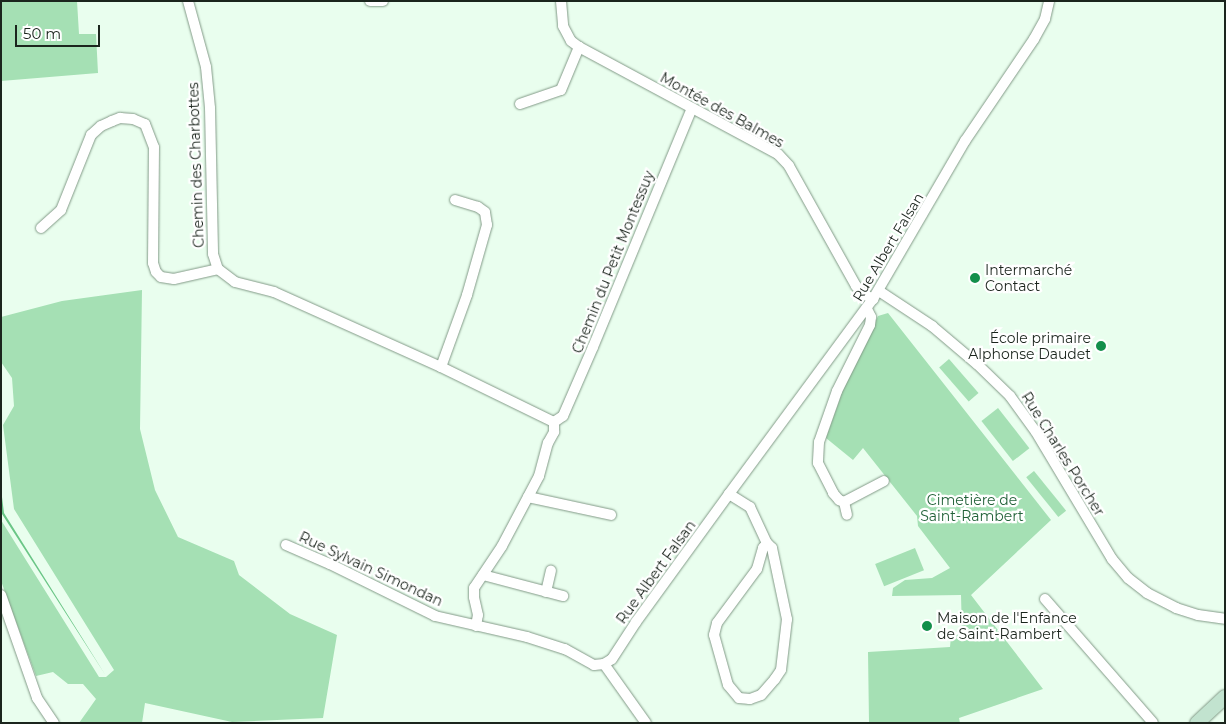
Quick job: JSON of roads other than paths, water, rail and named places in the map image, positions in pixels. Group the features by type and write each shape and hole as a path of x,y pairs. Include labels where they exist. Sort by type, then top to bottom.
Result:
{"street":[{"name":"Chemin des Charbottes","path":"188,1 206,67 210,108 213,254 218,269"},
{"path":"370,1 383,1"},
{"name":"Montée des Balmes","path":"561,1 563,26 570,41 691,110 778,154 789,166 856,286 862,293 876,295"},
{"name":"Rue Albert Falsan","path":"604,664 612,659 636,622 729,494 866,310 966,141 1034,39 1045,19 1049,1"},
{"path":"520,104 561,90 579,47"},
{"name":"Chemin du Petit Montessuy","path":"554,422 563,416 691,110"},
{"path":"41,228 61,210 91,135 101,126 112,121 120,118 133,119 145,124 154,147 153,263 156,272 161,277 174,279 218,269 235,282 274,292 441,366 554,422 554,432 539,476 474,588 478,615 476,626"},
{"path":"441,366 467,295 487,225 485,212 478,207 455,200"},
{"name":"Rue Charles Porcher","path":"876,295 932,326 978,364 1010,396 1036,432 1112,559 1128,578 1147,593 1176,608 1198,615 1225,619"},
{"path":"844,502 839,500 833,493 818,463 819,442 837,392 870,326 871,317 866,310"},
{"path":"844,502 884,481"},
{"path":"729,494 750,508 767,543 772,548 787,619 781,670 761,695 750,699 740,698 728,685 714,636 717,623 757,570 762,548 767,543"},
{"path":"528,497 611,516"},
{"path":"844,502 847,514"},
{"name":"Rue Sylvain Simondan","path":"286,545 330,564 435,616 555,646 594,665 604,664"},
{"path":"546,592 551,571"},
{"path":"483,575 563,596"},
{"path":"1,595 37,698 54,723"},
{"path":"1045,599 1154,723"},
{"path":"604,664 646,723"},
{"path":"1197,723 1225,697"}],"place":[{"name":"Intermarché Contact","path":"975,278"},
{"name":"École primaire Alphonse Daudet","path":"1101,346"},
{"name":"Maison de l'Enfance de Saint-Rambert","path":"927,626"}],"park label":[{"name":"Cimetière de Saint-Rambert","path":"972,508"}]}
